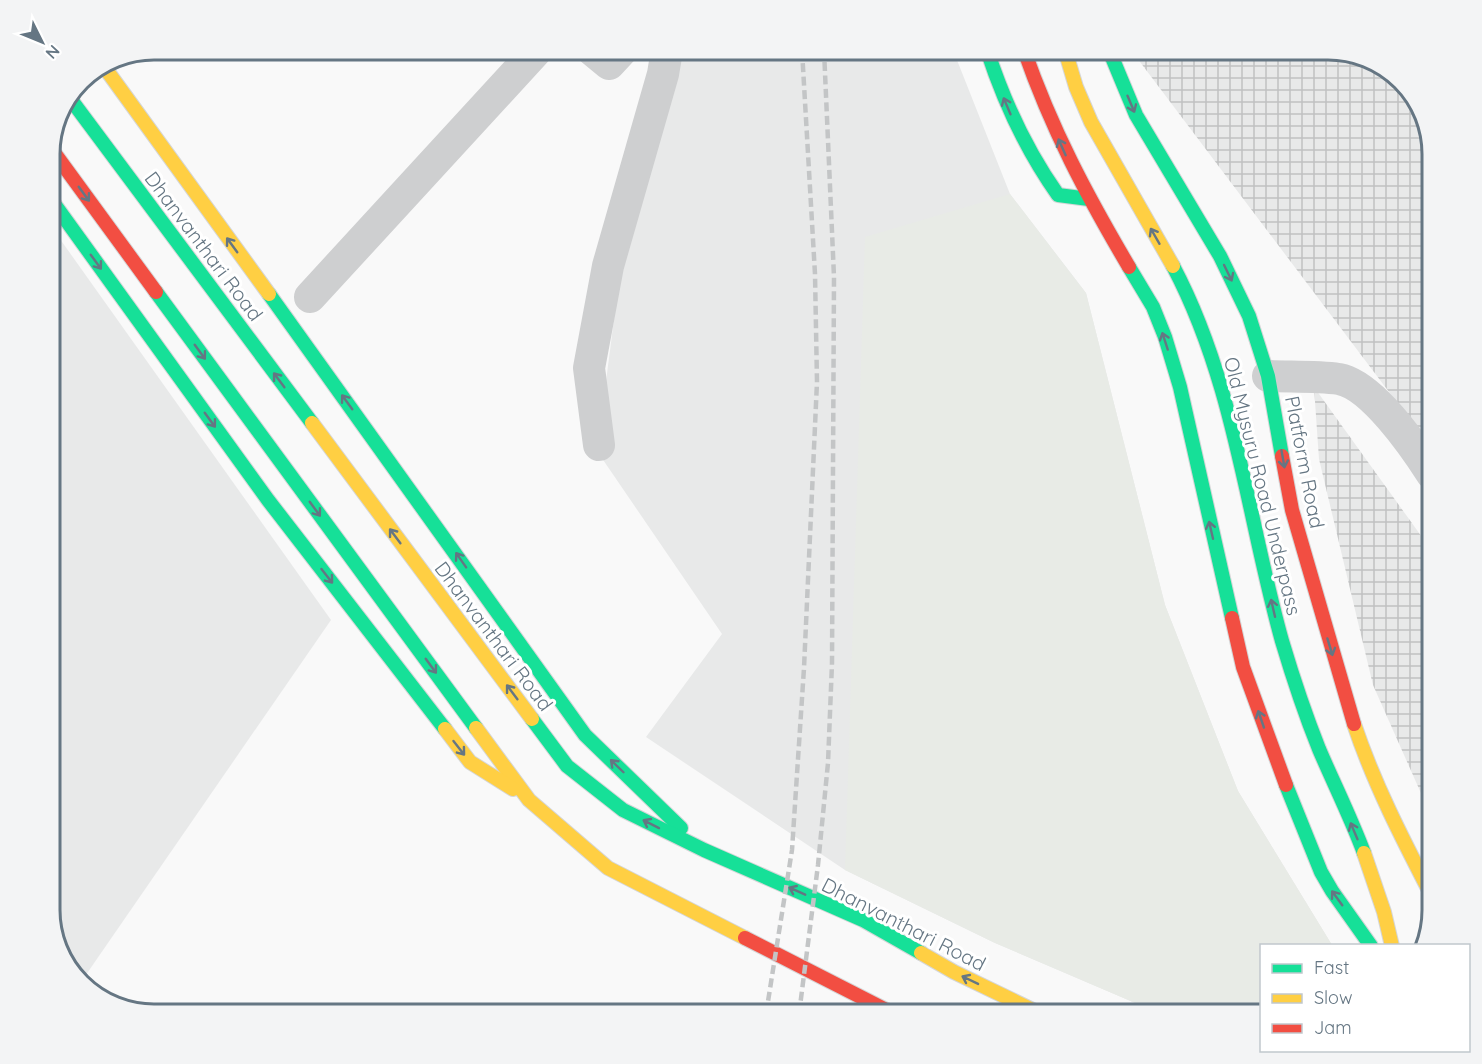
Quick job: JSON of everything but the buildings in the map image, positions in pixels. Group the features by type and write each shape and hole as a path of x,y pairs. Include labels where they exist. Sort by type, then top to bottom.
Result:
{"main road":[{"path":"991,60 1008,109 1033,158 1058,195 1089,199"},
{"path":"1028,60 1041,98 1065,152 1089,199 1153,307 1165,337 1180,387 1243,666 1282,775 1321,872 1370,944"},
{"name":"Old Mysuru Road Underpass","path":"1068,60 1083,103 1106,152 1177,273 1201,324 1232,428 1276,624 1295,686 1318,747 1370,866 1386,913 1392,944"},
{"name":"Platform Road","path":"1113,60 1136,115 1220,256 1249,316 1269,376 1292,510 1344,693 1370,768 1388,810 1422,876"},
{"path":"108,72 381,448 585,735 704,850"},
{"name":"Dhanvanthari Road","path":"75,105 567,766 623,810 704,850 863,920 954,972 1020,1004"},
{"path":"60,161 529,800"},
{"path":"60,212 268,500 470,762 529,800 608,868 874,1004"}],"street":[{"path":"310,297 528,60"},
{"path":"599,445 589,368 608,266 665,62"},
{"path":"1269,376 1339,379 1356,385 1380,406 1422,458"}],"shaded area":[{"path":"658,60 957,60 1010,194 1086,293 1165,605 1238,791 1331,944 1260,944 1260,1004 1138,1004 995,943 845,870 646,737 722,634 597,451 633,172"},
{"path":"1139,60 1340,61 1358,65 1375,73 1399,92 1417,124 1422,154 1422,436"},
{"path":"1010,194 1086,293 1165,605 1238,791 1331,944 1260,944 1260,1004 1138,1004 995,943 845,870 865,237"},
{"path":"60,239 331,620 86,975 73,957 65,940 60,916"},
{"path":"1314,387 1422,537 1422,795 1373,685 1319,459"}],"railway":[{"path":"768,1004 792,850 804,668 817,382 815,274 803,60"},
{"path":"800,1004 828,763 832,663 834,277 824,60"}],"traffic: fast":[{"path":"991,60 1017,125 1058,195 1089,199"},
{"path":"1113,60 1136,115 1220,256 1249,316 1268,376 1282,456"},
{"path":"75,105 312,423"},
{"path":"60,212 268,500 445,729"},
{"path":"1173,266 1194,311 1226,403 1270,594 1295,682 1319,749 1364,853"},
{"path":"1129,267 1153,307 1180,387 1232,618"},
{"path":"156,292 476,728"},
{"path":"269,294 585,735 681,828"},
{"path":"532,719 567,766 623,810 704,850 863,920 921,953"},
{"path":"1286,785 1321,872 1370,944"}],"traffic: slow":[{"path":"1068,60 1076,87 1091,122 1173,266"},
{"path":"108,72 269,294"},
{"path":"312,423 532,719"},
{"path":"1354,724 1380,790 1422,876"},
{"path":"476,728 529,800 608,868 745,938"},
{"path":"445,729 470,762 513,789"},
{"path":"1364,853 1384,912 1392,944"},
{"path":"921,953 954,972 1020,1004"}],"traffic: jam":[{"path":"1028,60 1071,161 1129,267"},
{"path":"60,161 156,292"},
{"path":"1282,456 1292,510 1354,724"},
{"path":"1232,618 1243,667 1286,785"},
{"path":"745,938 874,1004"}]}
